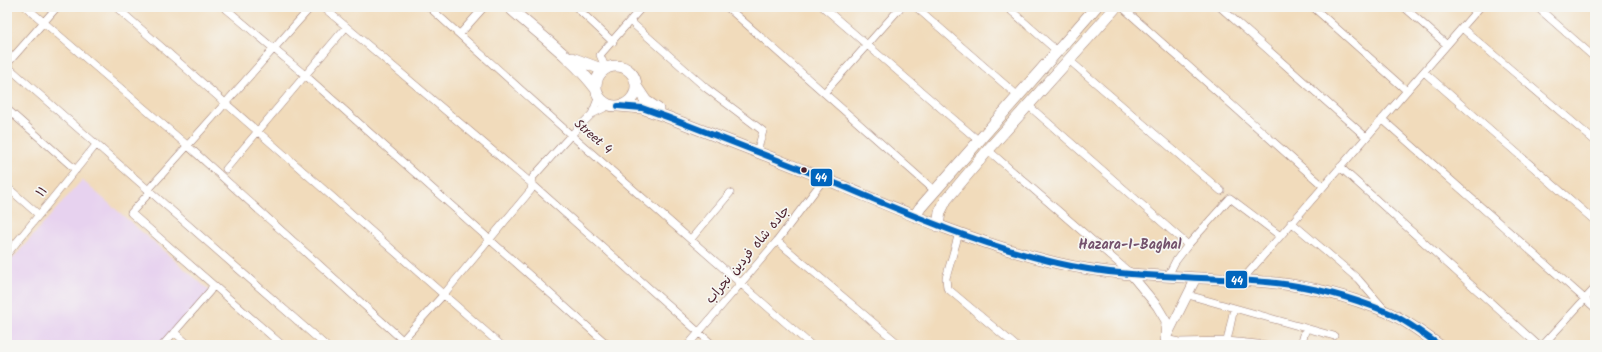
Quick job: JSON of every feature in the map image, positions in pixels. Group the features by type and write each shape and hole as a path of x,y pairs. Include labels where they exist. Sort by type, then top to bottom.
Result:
{"main road":[{"path":"508,7 586,75 598,93 614,105 642,108 683,123 938,226 1057,263 1096,270 1279,283 1310,289 1347,299 1388,313 1413,327 1439,345"},
{"path":"915,216 935,191 1096,7"},
{"path":"938,226 940,212 946,200 988,150 1116,7"},
{"path":"556,48 590,66 605,70 618,66 625,68 631,73 636,86 646,101 683,123"},
{"path":"598,93 596,82 605,70"},
{"path":"614,105 631,100 636,86"}],"street":[{"path":"26,7 188,146 400,342 408,345"},
{"path":"57,7 7,65 96,145 325,345"},
{"path":"116,7 501,345"},
{"path":"224,7 305,75 608,345"},
{"path":"282,345 132,213 149,191 226,102 311,7"},
{"path":"323,7 531,183 713,345"},
{"name":"Street 4","path":"429,7 571,135 811,345"},
{"path":"460,34 484,7"},
{"path":"578,7 577,8 614,42"},
{"path":"605,70 600,55 614,42 642,7"},
{"path":"727,7 935,191"},
{"path":"823,7 979,141"},
{"path":"824,93 901,7"},
{"path":"916,7 1018,96"},
{"path":"1007,7 1057,51"},
{"path":"1122,7 1323,186"},
{"path":"1220,7 1366,137"},
{"path":"1314,7 1407,91"},
{"path":"1404,7 1447,45"},
{"path":"1242,280 1279,235 1480,7"},
{"path":"1537,7 1595,58"},
{"path":"631,22 706,88 763,131 757,152"},
{"path":"226,169 346,27"},
{"path":"1462,28 1595,141"},
{"path":"1069,60 1221,191"},
{"path":"1424,72 1595,221"},
{"path":"592,114 598,93"},
{"path":"400,342 444,294 531,190 533,177 592,114 614,105"},
{"path":"1028,106 1188,245"},
{"path":"7,109 76,170"},
{"path":"1382,119 1595,308"},
{"name":"۱۱","path":"7,254 96,145"},
{"path":"988,150 1129,272 1157,306 1166,321 1164,342"},
{"path":"1340,167 1538,345"},
{"name":"جاده شاه فردین نجراب","path":"688,345 742,284 824,179"},
{"path":"7,188 39,215"},
{"path":"691,239 730,193"},
{"path":"1168,276 1175,262 1188,245 1230,198 1279,235"},
{"path":"1291,222 1358,279 1388,313"},
{"path":"959,233 948,272 947,288 1015,345"},
{"path":"777,241 900,345"},
{"path":"1164,342 1196,278"},
{"path":"163,345 210,291 213,285"},
{"path":"1543,345 1595,288"},
{"path":"1188,294 1334,336"},
{"path":"1228,341 1234,308"},
{"path":"1301,345 1306,328"},
{"path":"174,332 189,345"},
{"path":"1164,342 1181,344 1228,341 1267,345"}],"shaded area":[{"path":"82,180 210,291 163,345 14,345 7,339 7,265"}],"transit line":[{"name":"44","path":"618,106 642,108 667,117 804,170 909,214 967,236 1027,255 1057,263 1111,272 1276,283 1318,290 1361,302 1394,315 1439,345"}],"district":[{"name":"Hazara-I-Baghal","path":"1130,245"}]}
